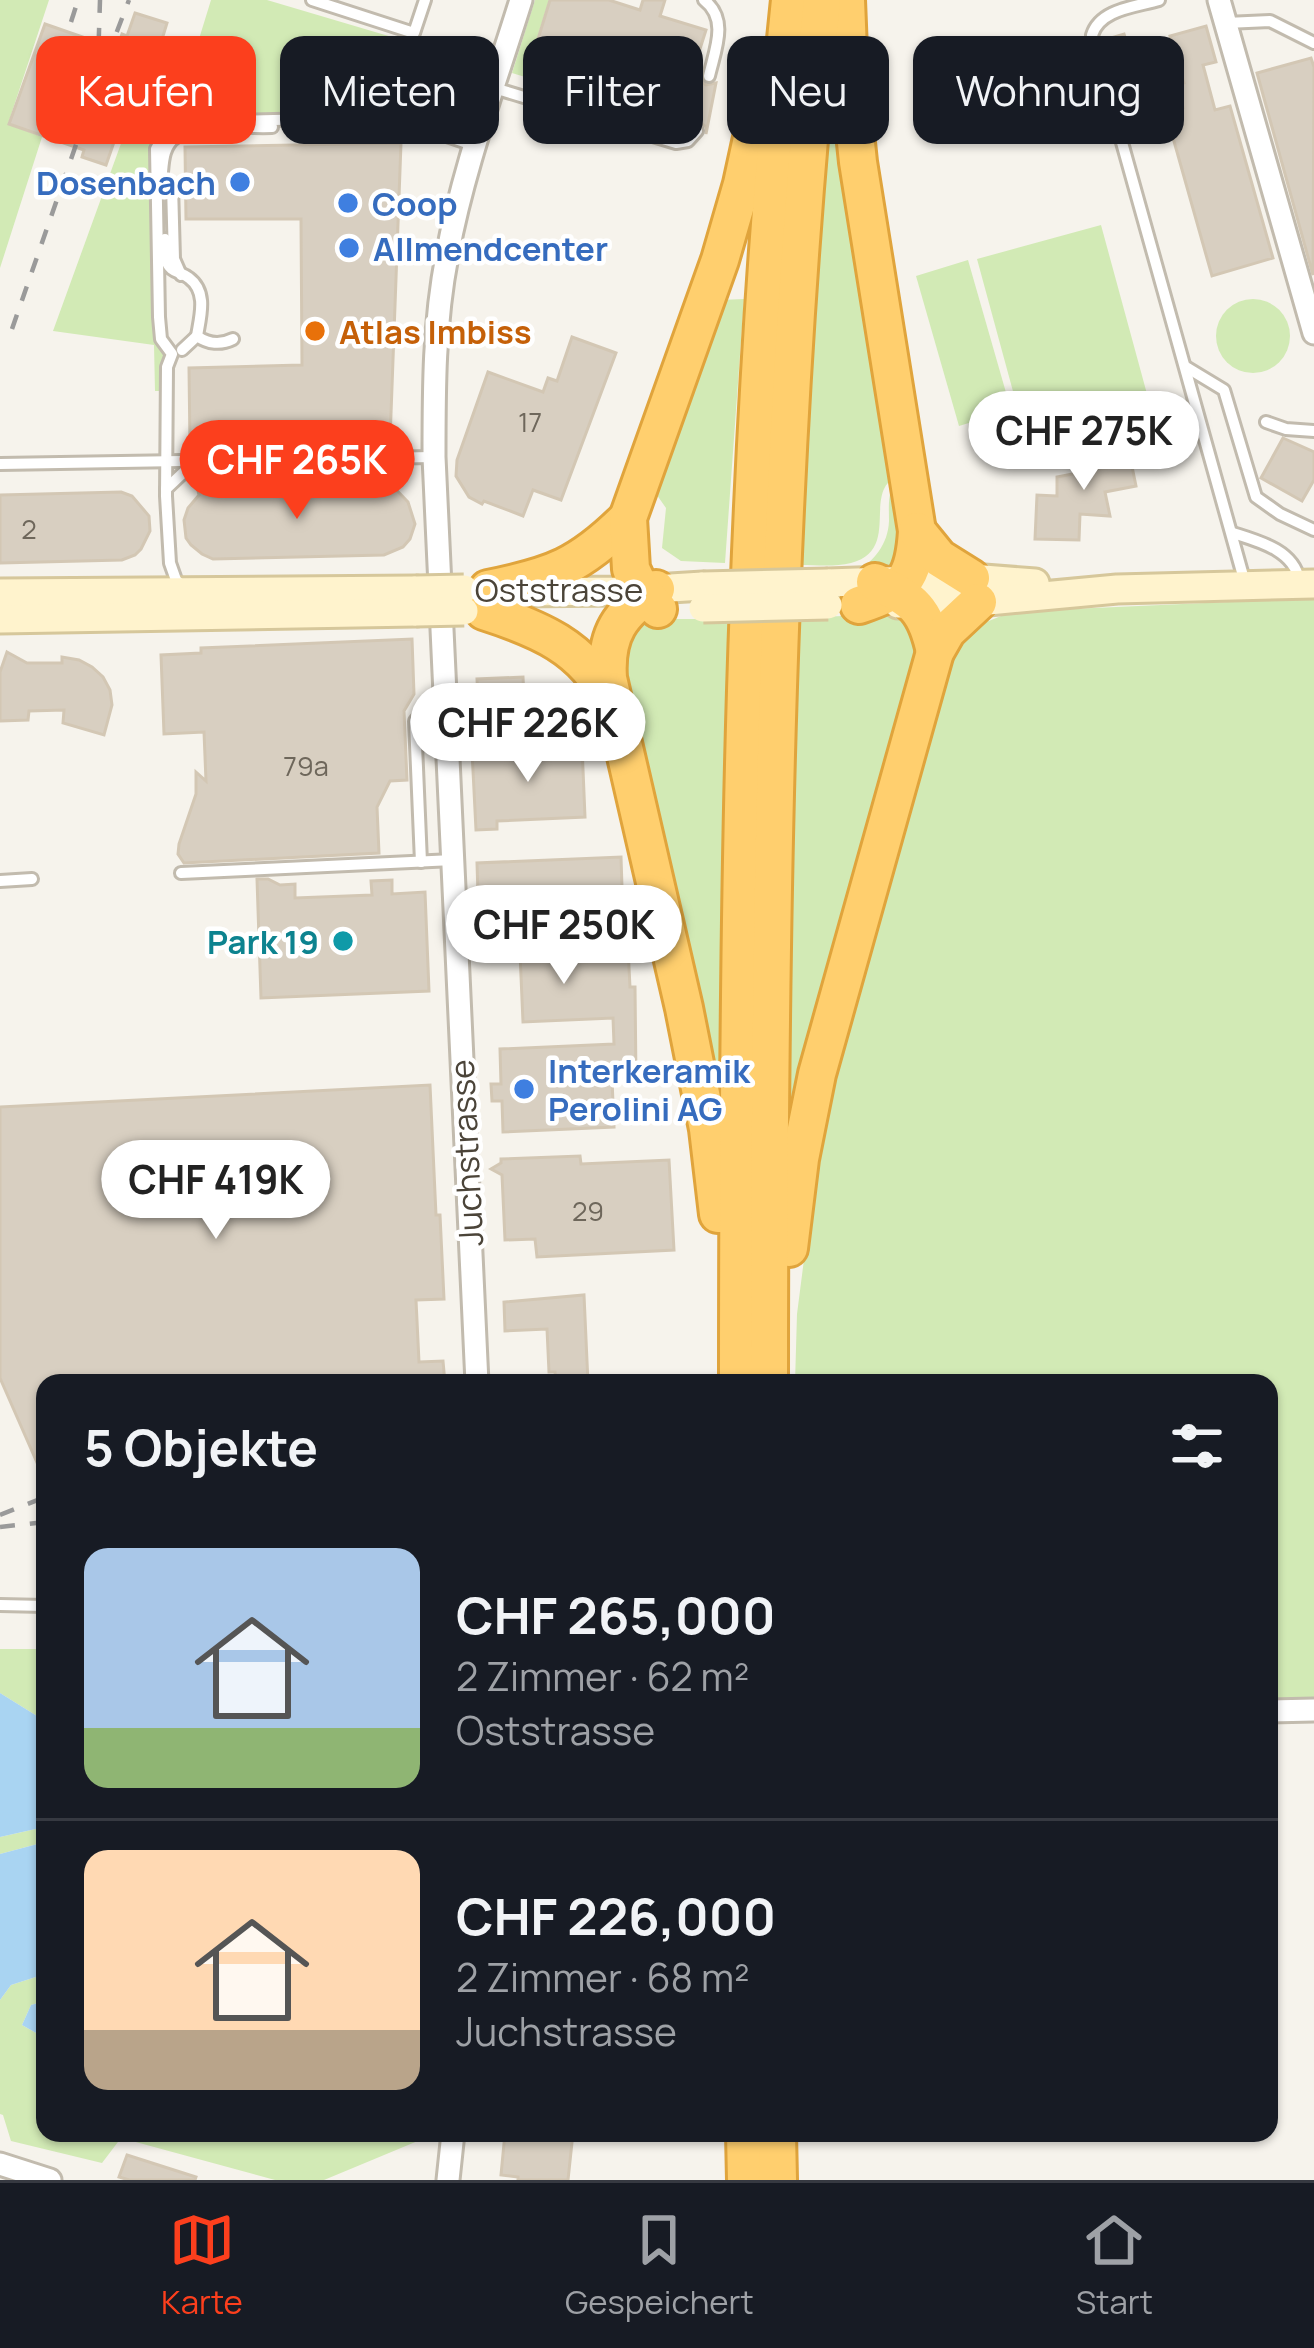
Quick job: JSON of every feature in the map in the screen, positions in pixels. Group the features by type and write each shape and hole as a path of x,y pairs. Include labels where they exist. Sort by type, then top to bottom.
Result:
{"highway":[{"path":"752,1374 699,1080 607,670 608,651 620,620 646,598 631,569 628,518 726,241 780,0"},
{"path":"754,1374 741,958 763,328 790,0"},
{"path":"755,1374 769,1172 778,709 792,384 821,0"},
{"path":"846,0 857,161 916,531 915,555 872,593 929,627 934,652"},
{"path":"475,600 562,569 598,548 628,518"},
{"path":"756,1374 829,1029 934,652 974,590 916,531"},
{"path":"475,600 565,645 598,679 614,710"},
{"path":"745,2142 746,2180"},
{"path":"777,2142 778,2180"}],"main road":[{"name":"Oststrasse","path":"0,619 475,600 529,593 646,598 1306,585"},
{"name":"Oststrasse","path":"0,593 192,593 416,601"}],"street":[{"name":"Juchstrasse","path":"499,72 521,0"},
{"path":"1219,0 1314,333"},
{"name":"Juchstrasse","path":"476,146 447,253 439,306 434,457 477,1374"},
{"path":"1278,1711 1314,1710"},
{"path":"448,2180 452,2142"},
{"path":"0,2164 50,2180"}],"lane":[{"path":"312,0 414,32 425,0"},
{"path":"704,0 718,17 709,76"},
{"path":"1159,0 1109,14 1094,25 1092,35 1245,586"},
{"path":"1226,22 1270,21 1314,43"},
{"path":"177,352 161,339 156,149 175,127 191,122 280,119"},
{"path":"192,593 176,580 170,563 167,367 197,336 202,311 195,285 168,266 162,165 175,138 194,130 280,127"},
{"path":"470,144 476,146"},
{"path":"172,185 175,259 181,275"},
{"path":"197,336 206,343 233,339"},
{"path":"1186,367 1224,390 1256,497 1314,530"},
{"path":"1266,422 1314,431"},
{"path":"0,464 434,457"},
{"path":"166,489 184,472 208,462"},
{"path":"1233,533 1290,559 1306,585"},
{"path":"421,862 415,721 425,709 446,708"},
{"path":"181,873 453,860"},
{"path":"0,881 32,880"},
{"path":"0,1605 36,1606"}],"green space":[{"path":"0,0 49,0 8,124 36,135 40,144 0,268"},
{"path":"211,0 267,0 388,36 280,36 280,113 256,114 256,36 200,36"},
{"path":"535,0 549,0 538,36 524,36"},
{"path":"523,38 523,76 512,73"},
{"path":"121,144 152,144 154,338 165,353 162,391 155,391 154,345 53,331"},
{"path":"825,144 847,144 898,476 882,494 879,534 866,556 845,564 801,565"},
{"path":"1101,225 1147,394 1023,428 977,259"},
{"path":"968,260 1011,410 959,426 916,276"},
{"path":"744,299 725,563 681,561 662,548 666,508 652,488 720,300"},
{"path":"1253,299 1279,310 1290,336 1279,362 1253,373 1227,362 1216,336 1227,310"},
{"path":"901,486 901,570 856,573 883,545 891,490"},
{"path":"1314,598 1314,1706 1278,1708 1278,1374 795,1374 797,1314 828,1073 951,653 974,627 1027,611"},
{"path":"907,613 921,638 804,1096 787,1129 799,618"},
{"path":"636,619 731,619 722,1164 617,673"},
{"path":"0,1649 36,1649 36,1715 0,1693"},
{"path":"36,1829 36,1844 0,1854 0,1837"},
{"path":"36,1977 36,2004 22,2025 36,2033 36,2142 118,2142 102,2163 11,2141 0,2114 0,2000 11,1985"},
{"path":"136,2142 415,2142 324,2180 275,2180"}],"water":[{"path":"0,1693 36,1715 36,1829 0,1837"},
{"path":"36,1844 36,1977 11,1985 0,2000 0,1854"},
{"path":"36,2004 36,2033 22,2025"}],"building":[{"path":"550,0 609,0 640,10 643,0 665,0 660,16 706,30 703,39 539,36"},
{"path":"135,13 167,23 163,36 127,36"},
{"path":"45,24 80,36 41,36"},
{"path":"1206,26 1216,62 1203,65 1215,110 1230,106 1273,258 1212,276 1175,144 1184,144 1184,36 1170,36"},
{"path":"36,49 36,133 9,124"},
{"path":"1311,58 1314,67 1313,275 1257,73"},
{"path":"703,82 716,83 706,134"},
{"path":"67,144 113,144 106,165 82,157 84,150"},
{"name":"Allmendcenter","path":"401,144 390,441 190,446 189,368 302,365 301,219 186,219 185,147"},
{"path":"572,337 616,353 561,500 533,490 523,516 469,497 456,476 457,460 488,372 543,392 548,378 557,381"},
{"path":"1283,438 1314,452 1314,480 1302,501 1261,478"},
{"path":"1127,442 1136,486 1105,492 1110,516 1080,514 1079,540 1035,539 1037,495 1057,496 1057,477 1088,471 1085,452"},
{"path":"214,472 220,492 381,488 381,474 408,502 415,524 403,547 384,555 213,559 191,545 184,520 199,495 195,478"},
{"path":"121,492 132,496 149,516 150,531 135,555 122,560 0,563 0,495"},
{"path":"412,639 414,694 404,711 407,780 390,781 377,807 379,853 184,863 179,844 196,794 196,772 206,781 204,732 164,734 161,655 201,653 201,648"},
{"path":"7,652 27,663 62,663 62,657 92,667 110,690 112,705 104,735 63,723 64,710 29,711 28,720 0,721 0,672"},
{"path":"523,677 525,718 479,721 477,679"},
{"path":"582,746 585,817 497,821 497,829 476,830 472,751"},
{"path":"621,857 624,948 628,948 630,987 635,987 636,1078 612,1079 614,1127 503,1132 502,1101 492,1101 491,1084 501,1084 500,1049 614,1044 613,1018 523,1022 519,930 487,931 486,895 478,895 477,863"},
{"name":"Park 19","path":"257,879 295,884 295,898 372,895 371,881 392,880 392,894 425,892 429,991 261,998"},
{"path":"430,1085 444,1299 416,1300 419,1362 443,1361 444,1374 36,1374 36,1460 0,1378 0,1107"},
{"path":"580,1156 581,1164 669,1160 674,1250 537,1257 535,1239 505,1240 502,1175 491,1169 501,1159"},
{"path":"584,1295 588,1374 549,1372 547,1329 505,1331 504,1302"},
{"path":"504,2142 572,2142 568,2180 518,2180 501,2175"},
{"path":"127,2155 196,2177 195,2180 119,2177"}],"railway":[{"path":"71,22 78,0"},
{"path":"12,329 86,116 98,63 100,0"},
{"path":"115,36 129,0"},
{"path":"0,1515 36,1501"},
{"path":"0,1527 36,1523"}],"place":[{"name":"Dosenbach","path":"240,182"},
{"name":"Coop","path":"348,203"},
{"name":"Allmendcenter","path":"349,248"},
{"name":"Atlas Imbiss","path":"315,331"},
{"name":"Park 19","path":"343,941"},
{"name":"Interkeramik Perolini AG","path":"524,1089"}]}
